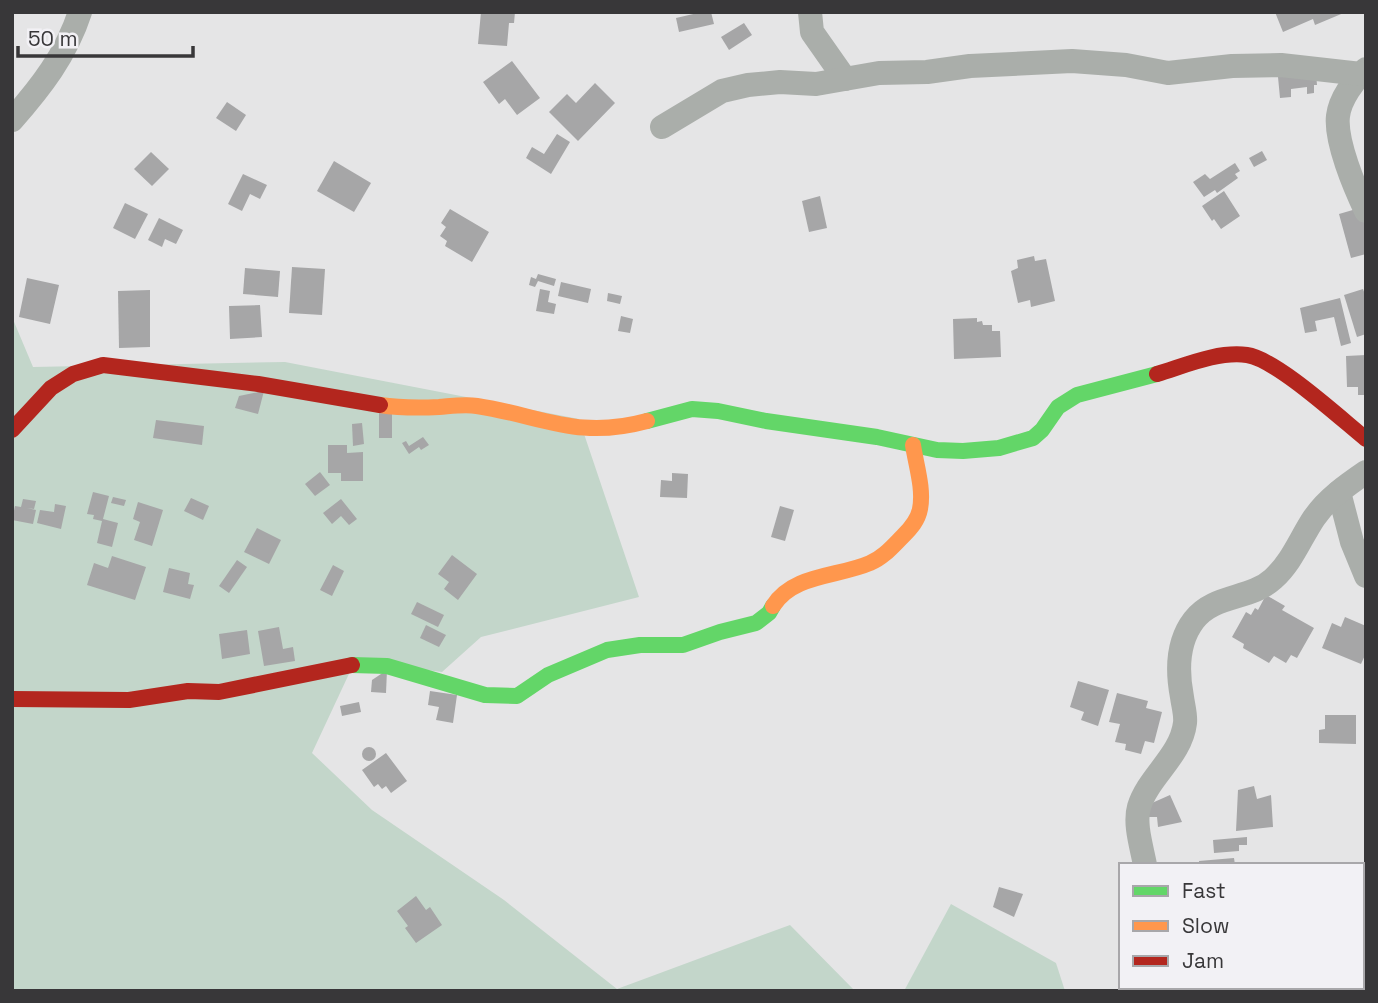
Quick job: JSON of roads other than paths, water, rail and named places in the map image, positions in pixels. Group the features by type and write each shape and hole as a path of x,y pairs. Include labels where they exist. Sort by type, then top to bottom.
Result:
{"street":[{"path":"12,120 45,82 75,28 80,12"},
{"path":"810,12 812,32 845,79"},
{"path":"663,127 722,91 780,82 816,84 879,73 1072,61 1126,65 1168,73 1232,66 1281,65 1363,71"},
{"path":"1363,71 1348,90 1338,115 1340,141 1366,211"},
{"path":"12,430 40,395 59,381 88,368 103,365 258,384 393,407 475,405 543,422 591,430 622,428 692,409 718,411 937,450 963,451 999,448 1022,442 1042,430 1058,407 1077,395 1137,381 1199,361 1229,355 1248,355 1272,364 1366,439"},
{"path":"12,699 129,700 188,691 219,692 285,677 369,664 387,666 477,694 506,698 517,696 548,675 607,650 640,645 683,645 756,623 769,613 779,597 796,584 870,563 887,552 913,526 920,512 921,495 913,445"},
{"path":"1145,863 1139,808 1185,727 1179,660 1187,631 1203,611 1228,598 1262,588 1274,578 1291,560 1315,516 1339,492 1366,472"},
{"path":"1339,492 1352,541 1366,576"}]}
